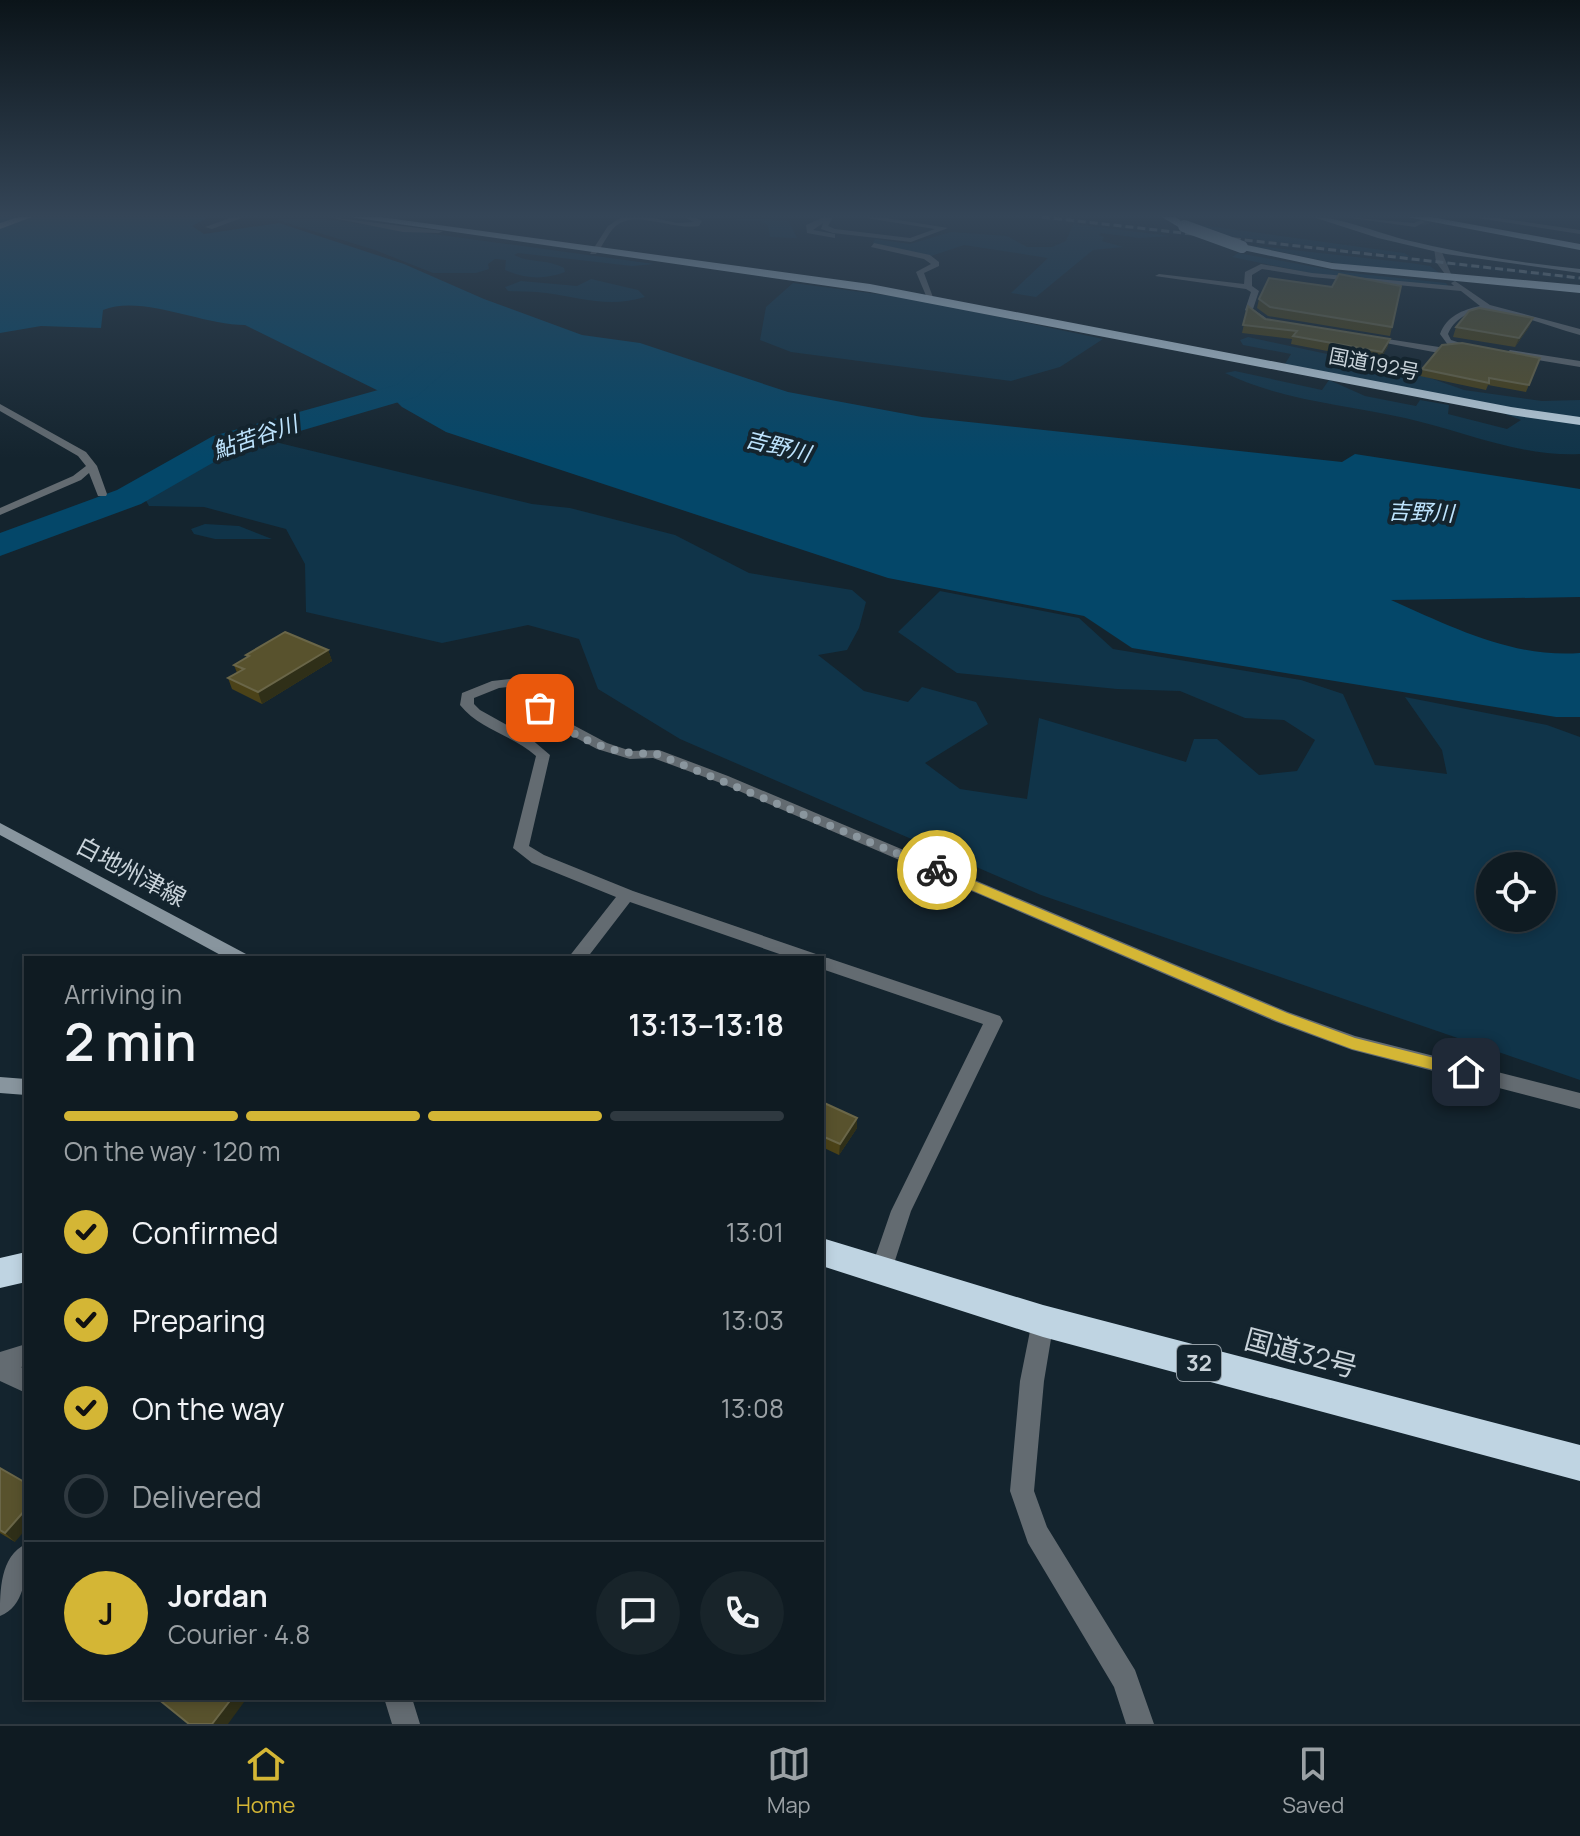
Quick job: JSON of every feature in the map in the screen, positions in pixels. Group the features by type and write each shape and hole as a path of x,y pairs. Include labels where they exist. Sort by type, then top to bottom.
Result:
{"highway":[{"name":"国道192号","path":"927,297 1511,411 1580,421"},
{"name":"国道32号","path":"824,1253 1043,1321 1580,1463"},
{"path":"0,1273 24,1267"}],"street":[{"path":"1253,297 1249,310 1254,317 1279,324"},
{"path":"1474,297 1487,307 1580,332"},
{"path":"1457,345 1444,334 1446,325 1466,311 1487,307"},
{"path":"1352,336 1439,350 1457,345 1473,348"},
{"path":"1503,351 1580,364"},
{"path":"0,407 82,454 92,466 102,494"},
{"path":"0,512 77,478 92,466"},
{"path":"804,956 627,895 538,859 521,848 543,755 531,741 474,715 467,705 467,696 497,684 510,683 526,690 555,721 602,746 630,755 654,753 723,779 1282,1017 1352,1043 1580,1101"},
{"name":"白地州津線","path":"0,828 236,956"},
{"path":"579,956 627,895"},
{"path":"824,963 994,1021 901,1211 882,1269"},
{"path":"1,1086 24,1087"},
{"path":"1043,1321 1032,1381 1022,1491 1037,1534 1125,1680 1140,1724"},
{"path":"0,1366 24,1356"},
{"path":"0,1366 24,1381"},
{"path":"0,1603 24,1561"},
{"path":"399,1700 406,1724"}],"shaded area":[{"path":"574,297 643,297 620,302"},
{"path":"777,297 903,297 1103,339 1060,367 1011,381 791,352 760,340 766,307"},
{"path":"1248,337 1416,373 1464,390 1542,401 1580,400 1580,454 1514,447 1405,418 1269,390 1225,373 1235,371 1322,390 1329,380 1365,396 1416,406 1420,400 1449,405 1448,414 1507,429 1521,420 1470,400 1285,364 1291,354 1243,345 1240,340"},
{"path":"271,441 532,504 570,508 675,535 749,573 852,590 866,602 859,628 847,650 818,655 864,691 908,702 922,687 976,702 988,724 925,763 960,789 1027,799 1039,718 1186,762 1194,739 1217,739 1259,775 1297,771 1315,740 1284,720 1245,718 1180,691 1117,689 957,673 898,632 940,591 1079,618 1113,649 1301,680 1343,694 1375,765 1447,774 1442,750 1405,697 1547,725 1580,737 1580,1080 1041,895 680,739 598,689 579,639 528,625 442,643 306,612 305,564 286,529 204,507 149,506 144,497 234,451"},
{"path":"205,524 239,526 272,539 215,539 194,534 191,529"}],"water":[{"name":"吉野川","path":"0,297 480,297 582,335 640,343 788,392 922,417 1342,462 1355,454 1580,489 1580,597 1391,600 1506,646 1530,651 1580,653 1580,717 1556,717 1132,648 1084,616 888,578 446,432 402,407 393,398 245,325 153,308 118,306 103,310 101,328 41,326 0,333"}],"building":[{"path":"1398,297 1392,327 1270,307 1259,299"},
{"path":"1248,306 1265,319 1390,339 1382,352 1293,336 1297,331 1243,325"},
{"path":"1479,308 1533,318 1519,338 1456,327 1469,311"},
{"path":"1462,343 1540,358 1529,385 1489,378 1489,383 1422,369 1442,345"},
{"path":"285,632 328,650 258,692 228,678 244,669 234,665 249,656 246,655"},
{"path":"824,1103 857,1118 840,1144 824,1137"},
{"path":"0,1468 24,1482 24,1511 5,1533 0,1530"},
{"path":"159,1700 230,1700 212,1724 189,1724"}],"waterway":[{"name":"鮎苦谷川","path":"0,545 129,497 224,443 406,391 445,360"}],"way so far":[{"path":"540,708 555,721 602,746 630,755 654,753 937,870"}],"route":[{"path":"937,870 1282,1017 1352,1043 1466,1072"}]}
